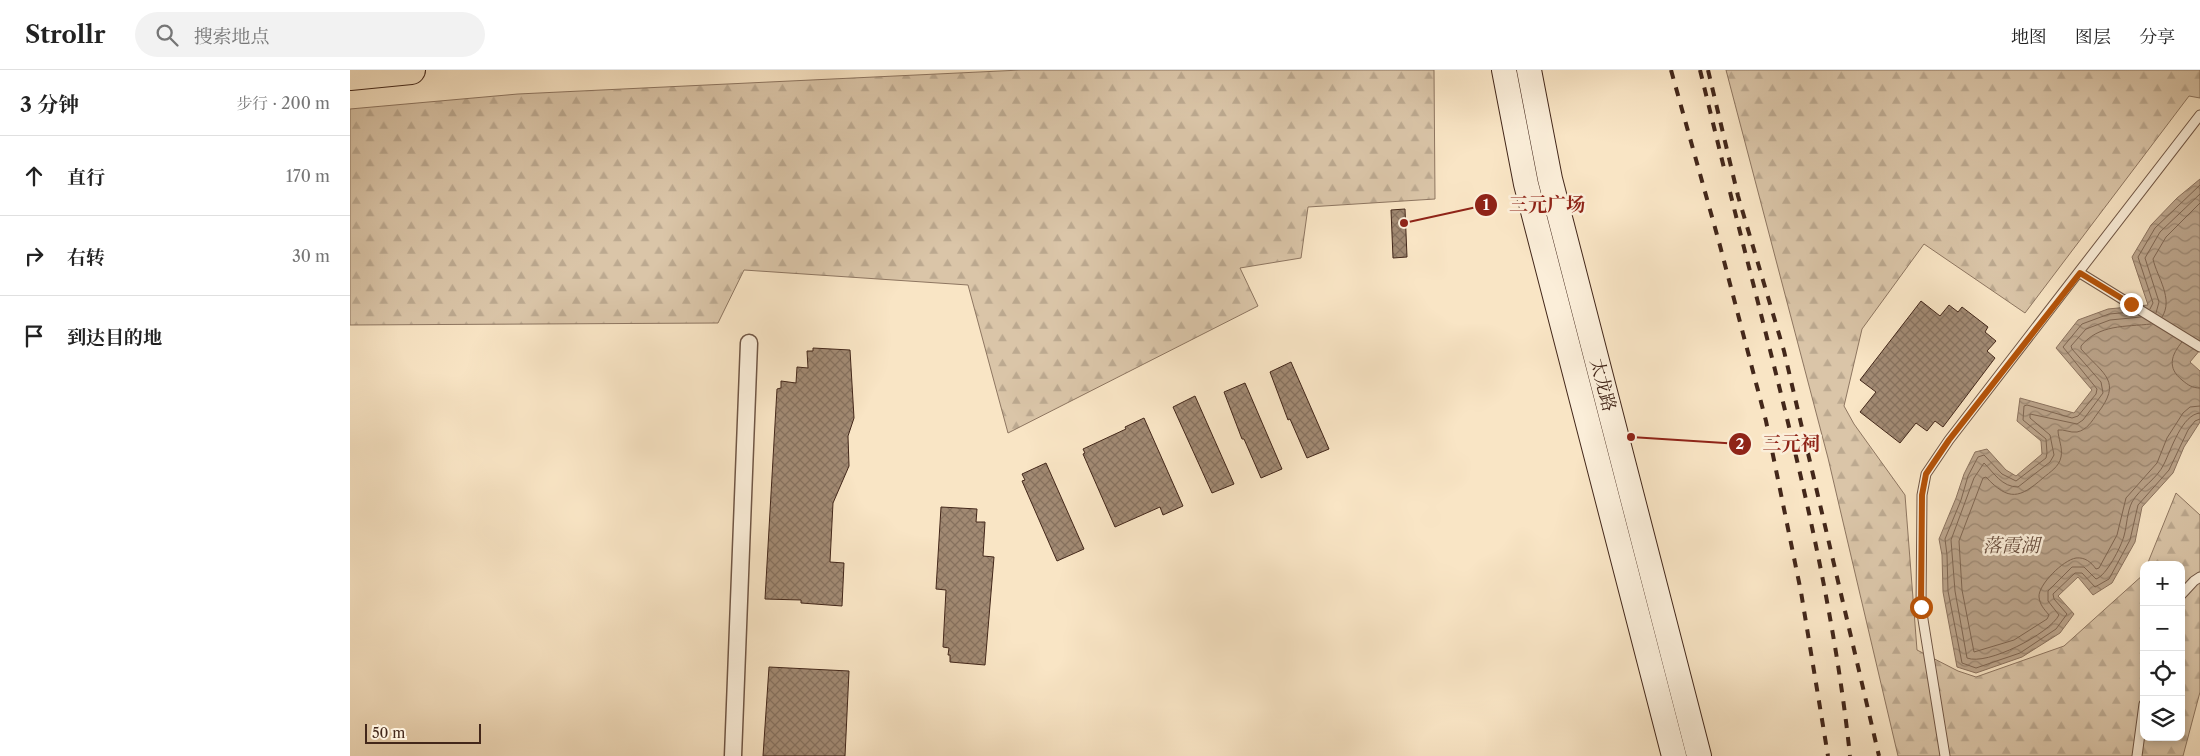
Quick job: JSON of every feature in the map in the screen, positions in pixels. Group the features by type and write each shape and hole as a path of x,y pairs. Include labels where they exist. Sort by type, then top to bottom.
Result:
{"highway":[{"path":"350,76 411,70"}],"main road":[{"name":"太龙路","path":"1504,70 1526,184 1674,756"},
{"name":"太龙路","path":"1529,70 1550,179 1699,756"}],"street":[{"path":"733,756 749,343"}],"lane":[{"path":"1945,756 1921,607 1922,495 1926,474 1949,440 2080,273 2200,115"},
{"path":"2080,273 2200,347"},
{"path":"2185,591 2200,577"},
{"path":"2137,756 2140,734"}],"green space":[{"path":"1021,70 1434,70 1435,199 1308,207 1301,258 1240,268 1258,306 1008,433 968,285 744,270 718,323 350,325 350,109 518,94"},
{"path":"1726,70 2200,70 2200,98 2189,96 2025,313 1924,244 1862,329 1844,406 1854,424 1905,495 1917,650 1958,671 1976,677 2064,646 2140,578 2140,741 2185,741 2185,561 2149,561 2176,493 2200,515 2200,692 2183,756 1898,756 1828,458"}],"water":[{"name":"落霞湖","path":"2200,179 2200,350 2190,362 2200,371 2200,422 2184,447 2173,473 2142,507 2135,542 2112,583 2093,595 2078,577 2058,596 2074,614 2060,633 2022,657 1976,673 1957,667 1943,592 1942,555 1939,539 1964,474 1975,452 1987,449 2006,470 2016,476 2042,454 2041,441 2017,421 2020,398 2074,413 2092,390 2056,348 2078,320 2108,309 2148,305 2132,257 2151,225 2177,198"}],"building":[{"path":"1405,209 1407,257 1393,258 1391,210"},
{"path":"1921,301 1940,316 1949,305 1958,312 1962,307 1988,327 1985,332 1996,341 1987,351 1995,358 1943,427 1935,421 1927,431 1916,423 1900,443 1860,412 1876,392 1860,380"},
{"path":"813,348 850,350 854,418 848,436 849,466 833,503 830,562 844,563 842,606 801,603 801,600 765,599 777,389 781,388 781,381 796,383 797,367 808,368 807,351 813,351"},
{"path":"1291,362 1329,449 1307,458 1290,419 1288,420 1270,372"},
{"path":"1245,383 1282,469 1261,478 1244,439 1242,439 1224,392"},
{"path":"1195,396 1234,484 1212,493 1173,407"},
{"path":"1144,418 1183,506 1163,515 1160,507 1115,527 1083,454 1085,453 1083,449 1126,429 1125,427"},
{"path":"1046,463 1084,549 1057,561 1022,481 1025,480 1022,474"},
{"path":"941,507 977,509 976,522 985,522 983,556 994,557 985,665 950,662 949,648 943,647 946,590 936,589"},
{"path":"769,667 849,671 845,756 763,756"}],"railway":[{"path":"1671,70 1766,421 1801,592 1828,756"},
{"path":"1700,70 1725,172"},
{"path":"1708,70 1738,196 1784,351 1879,756"},
{"path":"1730,192 1800,472 1829,614 1850,756"}],"place":[{"name":"三元广场","path":"1404,223"},
{"name":"三元祠","path":"1631,437"}],"route":[{"path":"1921,607 1922,495 1926,474 1949,440 2080,273 2131,304"}]}
